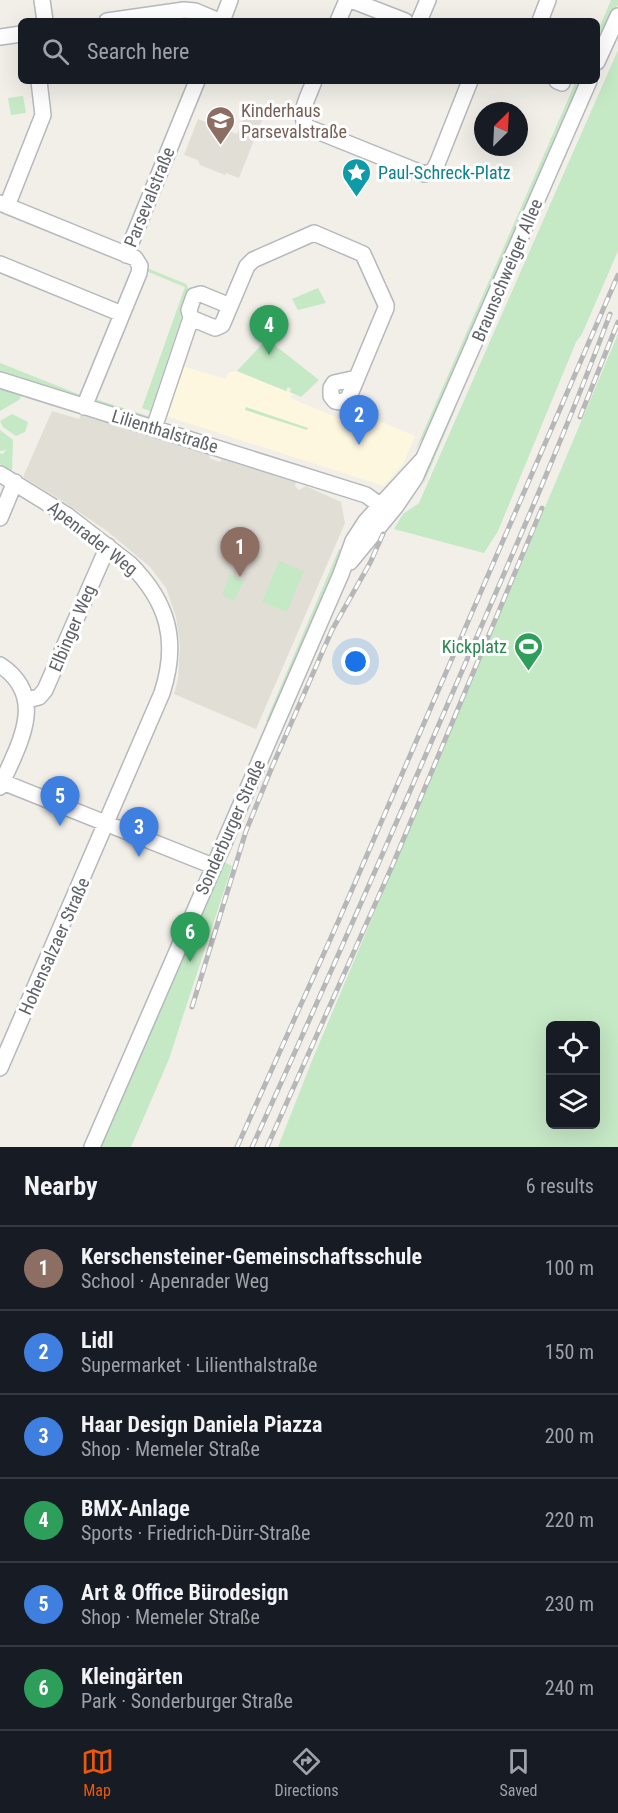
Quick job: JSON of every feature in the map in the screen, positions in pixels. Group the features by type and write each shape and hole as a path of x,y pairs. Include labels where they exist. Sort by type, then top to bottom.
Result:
{"street":[{"path":"42,0 45,18"},
{"path":"221,18 230,0"},
{"path":"339,18 346,0"},
{"path":"351,0 397,18"},
{"path":"420,18 428,0"},
{"path":"541,18 548,0"},
{"path":"128,18 184,10 195,11 212,18"},
{"path":"600,55 618,16"},
{"path":"0,37 18,34"},
{"name":"Parsevalstraße","path":"84,407 139,273 140,266 135,258 126,255 196,84"},
{"path":"313,84 302,112 302,121 307,127 424,174 433,171 437,164 469,84"},
{"name":"Braunschweiger Allee","path":"379,512 405,494 424,458 588,84"},
{"path":"40,88 42,120 3,204 126,255"},
{"path":"191,318 215,327 222,325 247,266 253,260 314,233 363,254 386,308 357,378"},
{"path":"0,264 122,314"},
{"path":"154,428 191,318 189,310 194,297 201,294 229,308"},
{"name":"Lilienthalstraße","path":"0,380 330,484 379,512"},
{"name":"Apenrader Weg","path":"0,474 68,516 130,564 155,593 165,616 170,650 169,672 107,823"},
{"path":"0,518 15,482"},
{"name":"Sonderburger Straße","path":"92,1147 341,574 353,541 379,512"},
{"name":"Elbinger Weg","path":"27,700 39,697 45,690 108,546"},
{"path":"0,665 20,684 27,700 23,731 1,783 213,866"},
{"name":"Hohensalzaer Straße","path":"0,1068 107,823"}],"shaded area":[{"name":"Kinderhaus Parsevalstraße","path":"251,116 262,120 239,178 200,165 198,160 184,155 198,119 237,134 243,120"},
{"path":"182,366 226,379 228,373 236,371 293,394 290,398 348,422 353,410 415,436 403,464 384,486 166,416"},
{"path":"52,411 79,419 81,415 210,455 209,458 220,462 221,459 296,482 295,486 299,490 306,486 341,502 345,523 256,729 174,694 178,679 180,646 176,617 166,588 150,567 107,531 23,477"}],"green space":[{"path":"611,0 618,0 600,41 600,26"},
{"path":"618,50 618,251 582,334 576,342 498,531 484,553 394,529 403,514 419,503"},
{"path":"575,84 581,84 428,438 422,439 415,451"},
{"path":"23,96 26,113 11,115 8,98"},
{"path":"147,268 186,284 188,288 180,308 181,319 150,411 142,408 185,287 146,271"},
{"path":"318,288 326,303 298,310 292,299"},
{"path":"618,334 618,1147 278,1147 311,1063"},
{"path":"267,339 319,380 301,397 290,392 291,389 288,387 286,391 237,371"},
{"path":"0,363 83,396 80,398 0,375"},
{"path":"0,389 21,396 19,400 0,411"},
{"path":"92,398 151,417 146,420 95,406"},
{"path":"246,407 308,428 307,430 245,410"},
{"path":"451,410 455,410 423,485 430,459"},
{"path":"12,414 28,422 25,432 16,436 3,427 0,421"},
{"path":"0,430 13,440 12,471 0,464 0,453 3,454 6,450 0,451"},
{"path":"339,549 342,550 336,572 271,721 266,721"},
{"path":"279,561 304,571 287,612 262,602"},
{"path":"230,574 244,581 234,601 222,595"},
{"path":"222,861 232,866 169,1059 131,1147 99,1147"}],"railway":[{"path":"237,1147 338,922 618,275"},
{"path":"252,1147 358,910 500,582 557,449 610,314"},
{"path":"580,417 618,322"},
{"path":"267,1147 393,864 542,508"},
{"path":"192,1007 246,831 332,630 370,563 383,534"}],"place":[{"name":"Kinderhaus Parsevalstraße","path":"220,146"},
{"name":"Paul-Schreck-Platz","path":"357,198"},
{"name":"BMX-Anlage","path":"269,355"},
{"name":"Lidl","path":"359,445"},
{"name":"Kerschensteiner-Gemeinschaftsschule","path":"240,577"},
{"name":"Kickplatz","path":"528,672"},
{"name":"Art & Office Bürodesign","path":"60,826"},
{"name":"Haar Design Daniela Piazza","path":"139,857"},
{"name":"Kleingärten","path":"190,962"}]}
